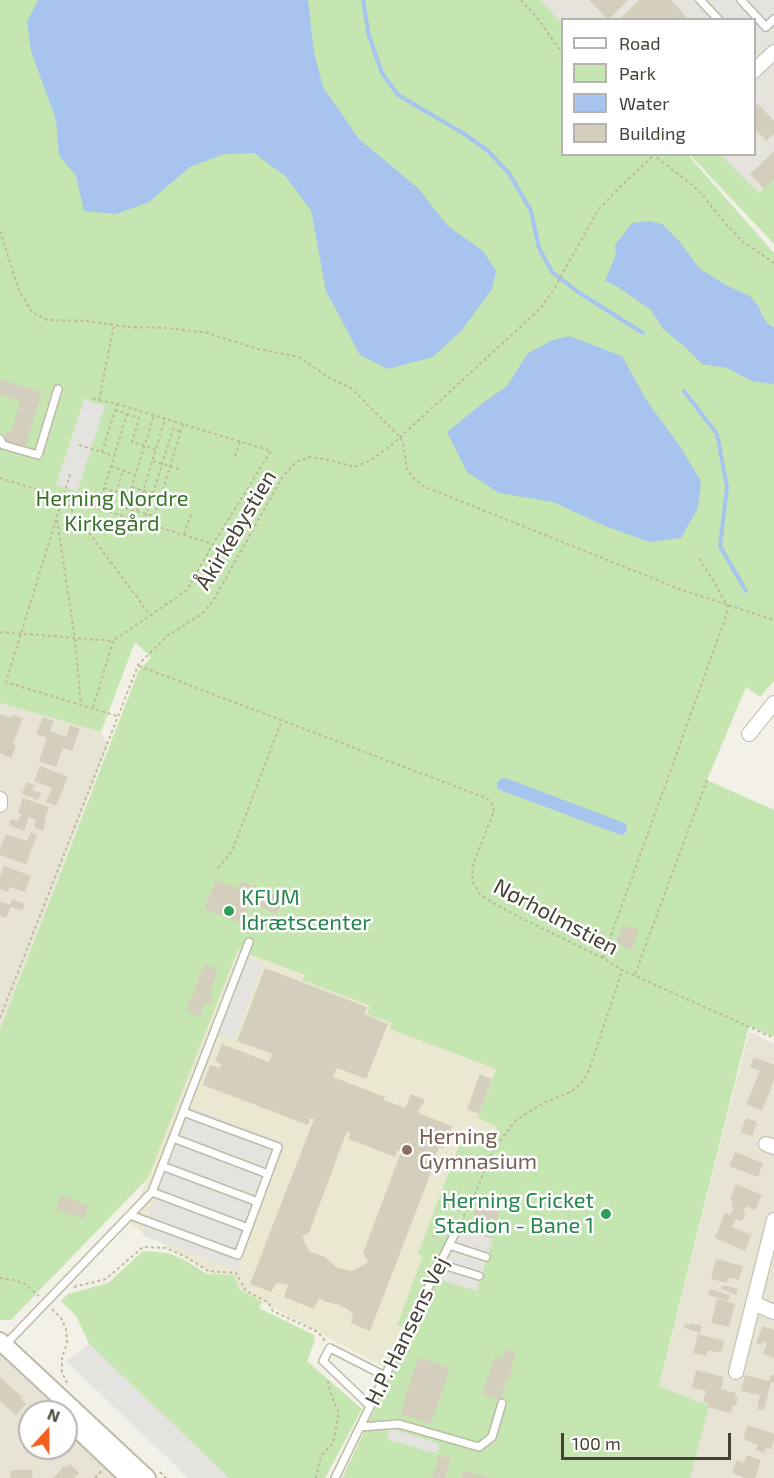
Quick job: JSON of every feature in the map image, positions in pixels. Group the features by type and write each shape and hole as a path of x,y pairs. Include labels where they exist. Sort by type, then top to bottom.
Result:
{"street":[{"path":"757,63 774,52"},
{"path":"749,734 774,704"},
{"path":"0,799 0,805"},
{"path":"736,1372 774,1220"},
{"path":"753,1303 774,1312"},
{"path":"1,1348 49,1400"},
{"path":"1,1348 153,1474"},
{"path":"78,1429 129,1478"}],"lane":[{"path":"700,0 717,18"},
{"path":"741,0 766,27 774,20"},
{"path":"0,440 3,445 38,455 58,389"},
{"path":"1,1348 152,1192 249,942"},
{"path":"130,1215 238,1255 278,1147 183,1112"},
{"path":"173,1138 268,1174"},
{"path":"162,1166 258,1202"},
{"path":"152,1192 248,1228"},
{"name":"H.P. Hansens Vej","path":"335,1478 454,1235"},
{"path":"449,1245 486,1257"},
{"path":"440,1264 480,1276"},
{"path":"370,1406 323,1361 330,1348 385,1377"},
{"name":"H.P. Hansens Vej","path":"360,1427 399,1424 479,1447 492,1437 502,1403"}],"path":[{"path":"521,0 561,52"},
{"name":"Åkirkebystien","path":"0,1018 138,665 167,636 202,614 213,601 283,477 296,462 309,457 355,467 373,459 400,437 542,307 598,210 652,156"},
{"path":"654,156 702,194 742,241 774,263"},
{"path":"0,231 20,291 32,312 47,320 88,321 128,327 168,327 208,333 254,348 299,357 328,377 351,388 400,437 404,442 407,469 423,486 682,590 774,620"},
{"path":"99,400 114,325"},
{"path":"0,632 113,641 187,590 271,452 154,415 93,399"},
{"path":"102,452 117,404"},
{"path":"115,410 139,418 132,442 156,449"},
{"path":"98,508 126,414"},
{"path":"154,415 125,508 154,516 183,424"},
{"path":"137,511 165,419"},
{"path":"144,522 173,429 180,431"},
{"path":"235,456 240,442"},
{"path":"79,445 114,456"},
{"path":"152,461 182,470"},
{"path":"111,466 135,475"},
{"path":"104,488 116,492 123,471"},
{"path":"70,474 6,682 117,716"},
{"path":"0,478 213,544"},
{"path":"132,487 161,496"},
{"path":"63,497 150,615"},
{"path":"184,535 191,514"},
{"path":"57,518 75,639 81,705"},
{"path":"603,958 726,616 728,606 698,556"},
{"path":"93,708 113,641"},
{"name":"Nørholmstien","path":"138,665 486,798 491,802 494,811 472,873 480,894 520,918 603,958 622,970 584,1080 575,1089 543,1103 515,1121 489,1159 474,1197 454,1235"},
{"path":"218,868 232,850 282,720"},
{"path":"635,975 707,780"},
{"path":"622,970 774,1038"},
{"path":"57,1291 106,1280 143,1247 166,1248 208,1271 236,1273 246,1291 268,1302 273,1311 318,1332 330,1348"},
{"path":"0,1278 25,1284 62,1318 67,1343 62,1358 62,1372 68,1385"},
{"path":"316,1478 321,1456 333,1443 339,1413 330,1395 323,1361"},
{"path":"153,1474 166,1478"}],"shaded area":[{"path":"540,0 774,0 774,233 704,156 756,156 756,18 561,18 561,22"},
{"path":"687,0 774,0 774,31 756,48 756,18 703,18"},
{"path":"84,399 105,406 77,492 56,485"},
{"path":"0,703 101,732 108,745 0,1029"},
{"path":"238,949 524,1060 435,1282 393,1372 240,1290 129,1224"},
{"path":"247,958 263,964 234,1040 219,1034"},
{"path":"749,1032 774,1044 774,1478 688,1478 659,1387"},
{"path":"190,1107 285,1143 237,1270 142,1235"},
{"path":"457,1228 493,1239 477,1291 435,1278"},
{"path":"0,1330 74,1400 18,1400 18,1460 78,1460 78,1404 157,1478 0,1478"},
{"path":"89,1344 229,1478 188,1478 66,1361"},
{"path":"390,1428 440,1444 437,1454 387,1439"}],"green space":[{"name":"Herning Nordre Kirkegård","path":"0,0 540,0 561,22 561,156 689,156 774,253 774,681 760,697 746,687 707,780 774,810 774,1037 749,1026 659,1386 709,1406 690,1478 342,1478 435,1282 465,1208 403,1327 397,1325 423,1256 418,1253 461,1141 469,1136 486,1143 489,1148 497,1127 478,1118 496,1069 390,1029 392,1023 367,1014 370,1006 302,980 305,975 238,950 148,1178 11,1320 0,1320 0,1029 138,672 151,657 135,642 101,732 0,703"},
{"path":"691,156 722,156 759,193 774,179 774,244"},
{"path":"143,1251 168,1253 183,1259 207,1274 234,1275 240,1290 262,1302 259,1308 314,1335 315,1340 307,1361 362,1409 325,1478 229,1478 89,1344 76,1316 61,1301 68,1294 108,1283"}],"water":[{"path":"38,0 308,0 314,52 323,87 359,139 418,188 448,226 483,251 496,271 492,289 462,330 433,357 388,369 360,355 326,291 311,210 285,176 254,153 224,154 190,167 149,202 116,214 84,211 76,176 59,155 56,120 31,51 27,22"},
{"path":"648,221 662,224 679,241 700,269 750,296 759,307 768,324 774,328 773,384 752,381 727,368 702,364 663,329 651,310 618,287 605,281 616,254 615,245 632,223"},
{"path":"569,336 622,356 647,401 681,448 701,481 698,508 681,538 649,542 605,526 553,502 499,493 467,472 447,432 507,386 528,353 553,340"},
{"path":"501,778 622,822 626,824 626,832 623,835 618,834 503,791 497,788 497,783"}],"building":[{"path":"589,0 628,0 610,18 606,18"},
{"path":"639,0 671,0 687,18 621,18"},
{"path":"758,104 774,121 774,134 766,141 756,130 756,106"},
{"path":"774,151 774,179 764,189 750,174"},
{"path":"0,379 42,392 25,448 4,441 7,431 11,432 20,401 0,395"},
{"path":"0,714 12,718 13,715 23,718 13,744 16,746 11,758 0,753"},
{"path":"43,717 54,721 50,731 66,737 70,725 80,729 72,751 63,748 56,767 39,761 47,738 36,734"},
{"path":"40,766 68,777 56,806 46,802 52,788 34,781"},
{"path":"26,782 34,785 32,790 41,793 38,800 22,794"},
{"path":"23,798 49,807 43,831 34,827 36,820 29,817 24,831 9,825 11,819 18,821"},
{"path":"31,832 37,835 26,864 0,855 6,834 27,841"},
{"path":"4,866 31,876 25,892 10,887 8,892 0,889 0,876"},
{"path":"216,880 238,889 241,881 283,898 277,914 250,903 242,924 204,909"},
{"path":"12,899 25,904 22,911 11,907 6,918 0,916 0,901 10,905"},
{"path":"623,925 639,930 632,950 616,944"},
{"path":"204,964 218,969 209,995 213,996 209,1005 205,1003 200,1017 186,1011"},
{"name":"Herning Gymnasium","path":"265,968 367,1007 364,1014 388,1024 366,1079 337,1068 333,1077 385,1097 384,1100 405,1108 411,1094 425,1100 418,1113 452,1126 443,1149 439,1147 432,1164 434,1165 370,1331 351,1323 353,1313 340,1305 319,1298 314,1309 284,1297 288,1285 277,1283 271,1292 250,1284 314,1119 311,1118 308,1125 203,1085 210,1065 220,1068 221,1064 215,1061 222,1044 269,1062 272,1054 237,1041","holes":["347,1131 350,1133 348,1139 395,1157 397,1150 401,1152 363,1253 368,1262 353,1271 337,1268 325,1257 309,1251 302,1236 309,1233"]},
{"path":"754,1057 774,1065 774,1080 762,1111 746,1104 760,1071 750,1067"},
{"path":"480,1074 492,1079 479,1114 467,1109"},
{"path":"746,1118 757,1122 752,1136 741,1132"},
{"path":"735,1152 763,1163 758,1177 729,1166"},
{"path":"736,1184 762,1195 755,1210 746,1206 743,1212 746,1213 742,1221 736,1219 732,1227 751,1235 745,1251 715,1238 725,1213 730,1215 734,1208 731,1207 733,1200 730,1199"},
{"path":"61,1195 89,1206 83,1219 56,1209"},
{"path":"479,1197 502,1204 491,1238 469,1231"},
{"path":"438,1219 444,1221 438,1238 432,1236"},
{"path":"716,1259 743,1266 739,1280 729,1277 727,1283 711,1279"},
{"path":"722,1285 738,1289 736,1295 721,1289"},
{"path":"710,1289 730,1295 728,1301 708,1295"},
{"path":"717,1299 735,1304 729,1327 711,1323"},
{"path":"691,1323 702,1326 700,1333 684,1328 685,1324 690,1325"},
{"path":"763,1326 774,1330 774,1358 763,1354 767,1343 763,1341 762,1345 756,1343"},
{"path":"698,1334 724,1341 721,1353 708,1350 706,1356 693,1353"},
{"path":"505,1349 516,1353 510,1379 507,1380 500,1400 482,1394 494,1357 502,1359"},
{"path":"418,1357 450,1368 431,1424 400,1414"},
{"path":"696,1370 724,1377 721,1389 736,1393 735,1397 738,1398 731,1413 707,1407 708,1403 703,1402 706,1391 692,1388"},
{"path":"745,1375 769,1381 771,1375 774,1375 774,1383 771,1382 764,1410 757,1409 760,1395 741,1391"},
{"path":"0,1377 23,1398 18,1400 16,1415 0,1401"},
{"path":"748,1425 774,1434 771,1449 766,1448 764,1453 756,1450 758,1445 743,1439"},
{"path":"439,1455 451,1458 445,1478 432,1478"},
{"path":"747,1455 761,1460 755,1478 745,1478 732,1473 737,1460 744,1463"},
{"path":"70,1464 79,1473 74,1478 53,1478 64,1466 66,1468"},
{"path":"11,1470 33,1470 32,1478 10,1478"},
{"path":"464,1470 488,1477 488,1478 461,1478"}],"waterway":[{"path":"363,0 369,36 382,73 398,95 463,133 487,150 509,173 531,211 539,248 552,272 578,292 643,333"},
{"path":"684,391 717,434 727,487 720,546 746,591"}],"place":[{"name":"KFUM Idrætscenter","path":"229,911"},
{"name":"Herning Gymnasium","path":"407,1150"},
{"name":"Herning Cricket Stadion - Bane 1","path":"606,1214"}]}
